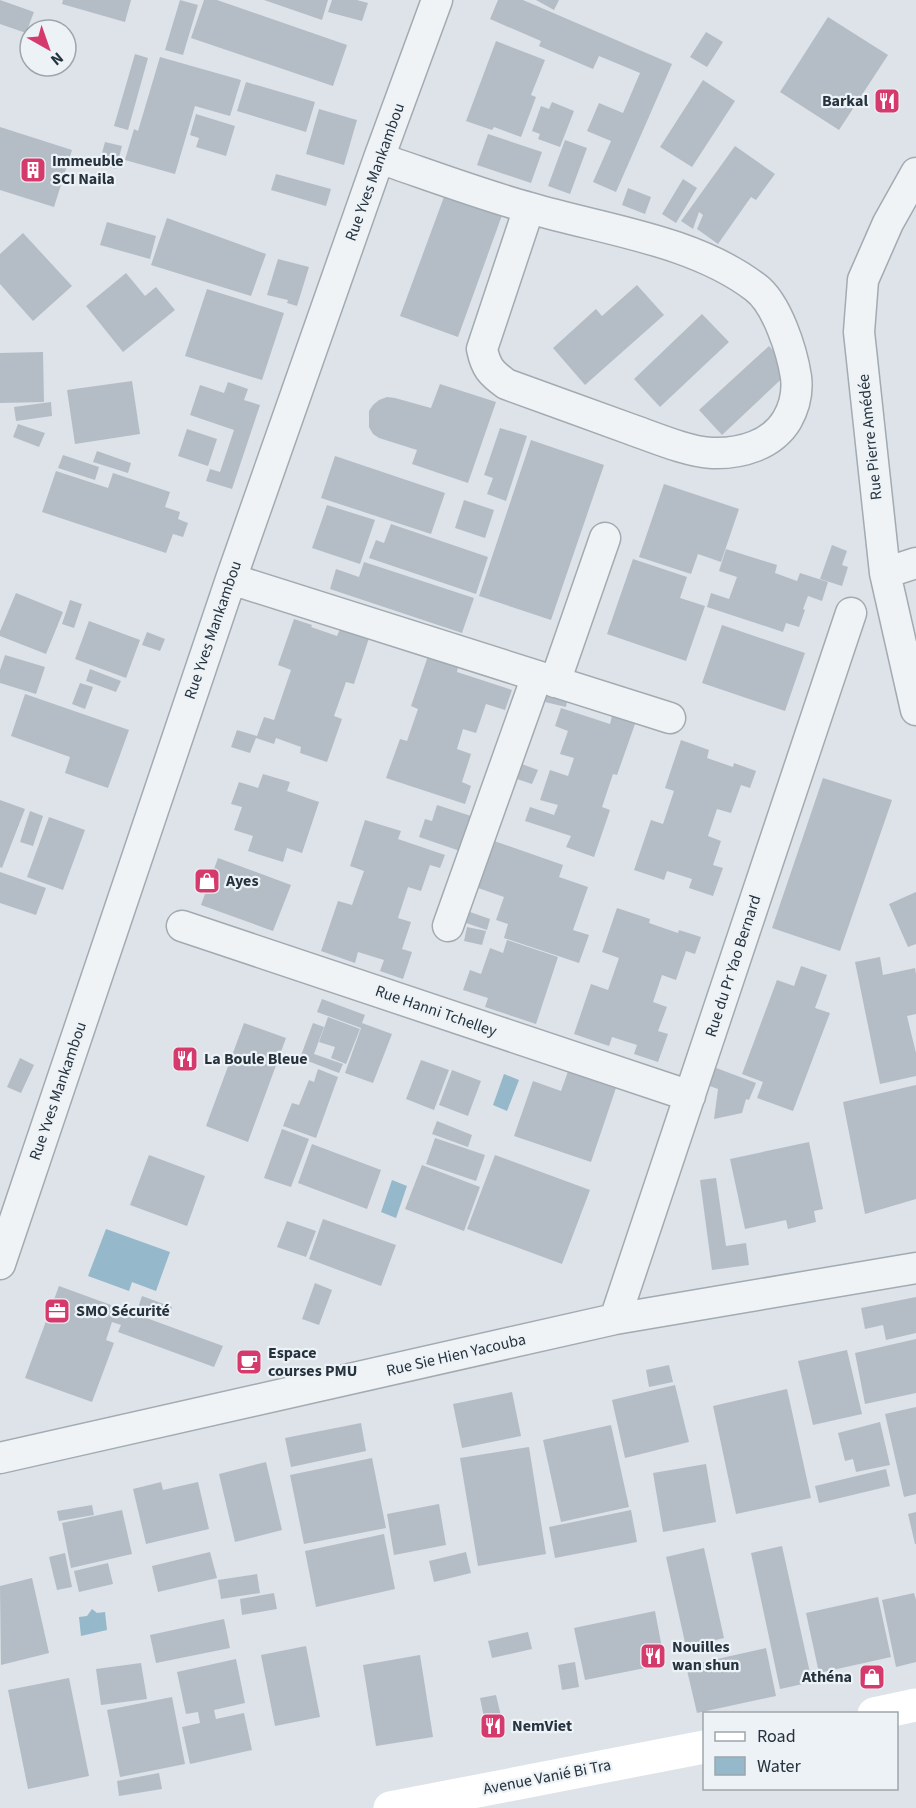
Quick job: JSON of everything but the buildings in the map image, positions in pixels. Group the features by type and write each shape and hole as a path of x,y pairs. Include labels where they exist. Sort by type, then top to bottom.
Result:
{"street":[{"name":"Rue Yves Mankambou","path":"0,1264 231,579 437,0"},
{"path":"379,158 529,208 677,247 707,259 743,278 759,290 770,305 794,362 798,387 794,407 782,428 762,444 737,452 711,453 671,444 506,384 493,375 485,363 482,349 529,208"},
{"name":"Rue Pierre Amédée","path":"916,173 888,224 863,279 859,332 885,573 916,710"},
{"path":"448,926 546,679 605,538"},
{"path":"885,573 916,563"},
{"path":"231,579 670,718"},
{"name":"Rue du Pr Yao Bernard","path":"615,1319 851,613"},
{"name":"Rue Hanni Tchelley","path":"182,926 690,1096"},
{"name":"Rue Sie Hien Yacouba","path":"0,1458 615,1319 916,1268"},
{"path":"879,1712 916,1705"},
{"name":"Avenue Vanié Bi Tra","path":"390,1808 703,1747"}],"water":[{"path":"504,1074 519,1080 507,1111 493,1105"},
{"path":"392,1180 407,1186 396,1218 381,1212"},
{"path":"106,1229 170,1252 156,1291 132,1282 129,1291 88,1276"},
{"path":"92,1609 97,1613 105,1612 107,1630 81,1636 79,1617 87,1616"}],"place":[{"name":"Barkal","path":"887,101"},
{"name":"Immeuble SCI Naila","path":"33,170"},
{"name":"Ayes","path":"207,881"},
{"name":"La Boule Bleue","path":"185,1059"},
{"name":"SMO Sécurité","path":"57,1311"},
{"name":"Espace courses PMU","path":"249,1362"},
{"name":"Nouilles wan shun","path":"653,1656"},
{"name":"Athéna","path":"872,1677"},
{"name":"NemViet","path":"493,1726"}]}
